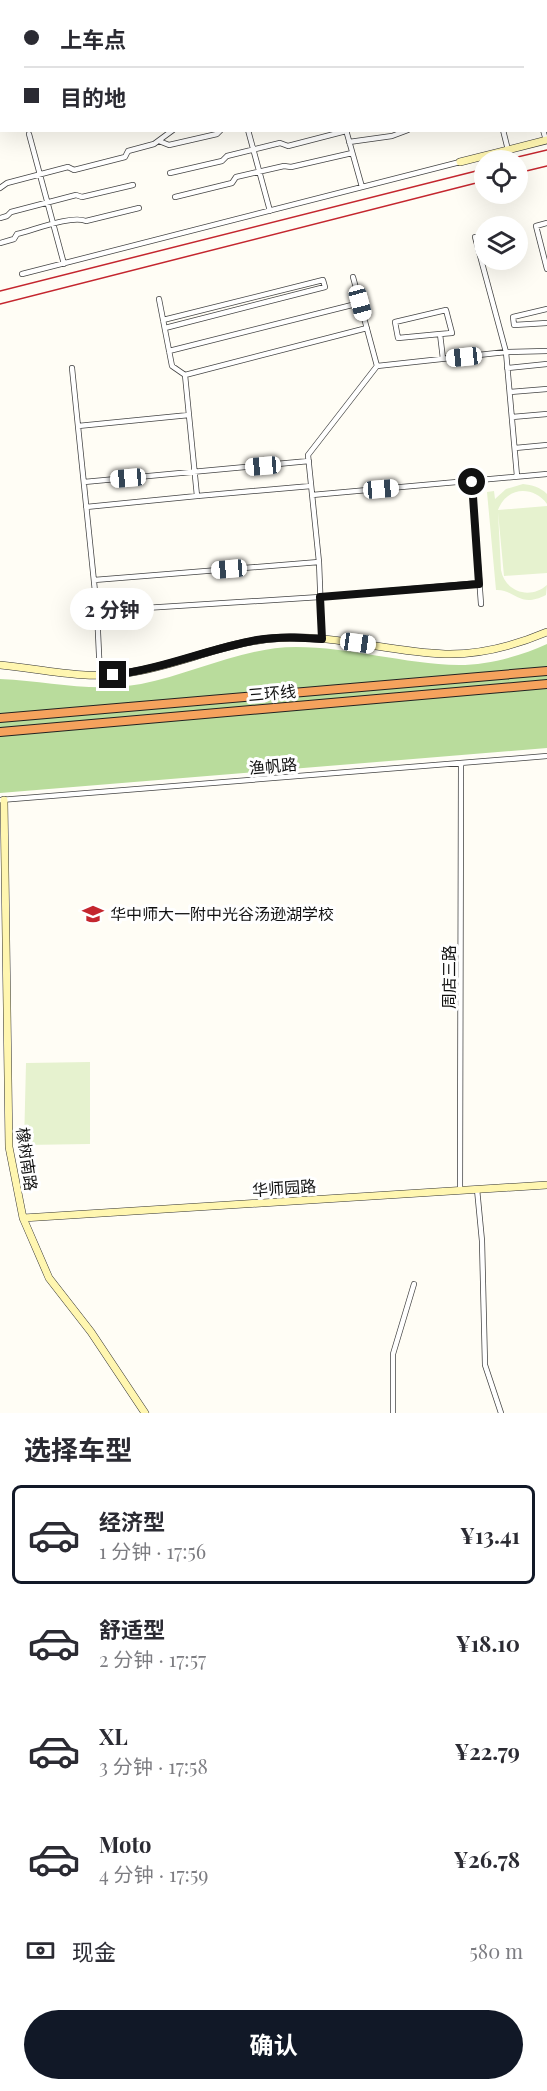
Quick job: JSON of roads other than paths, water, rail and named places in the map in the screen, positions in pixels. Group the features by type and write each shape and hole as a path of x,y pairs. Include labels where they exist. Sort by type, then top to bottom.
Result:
{"highway":[{"name":"三环线","path":"0,718 547,671"},
{"name":"三环线","path":"0,732 547,684"}],"street":[{"path":"0,188 7,183 39,174 68,167 74,170 125,157 128,151 159,141 170,132"},
{"path":"159,141 169,145 220,132"},
{"path":"248,132 270,211"},
{"path":"170,173 222,161 227,156 280,143 288,146 342,132"},
{"path":"346,132 362,187"},
{"path":"349,142 375,140 401,132"},
{"path":"504,132 508,150 546,140"},
{"path":"29,134 64,264"},
{"path":"174,197 232,183 236,177 259,171 284,166 291,167 352,153"},
{"path":"22,274 474,158"},
{"path":"0,218 8,216 10,212 47,202 76,195 82,197 133,185"},
{"path":"0,243 14,239 17,234 78,218 86,221 139,208"},
{"path":"547,224 536,226 547,269"},
{"path":"540,240 547,238"},
{"path":"484,270 506,352 516,476"},
{"path":"353,277 377,366"},
{"path":"163,320 323,280 325,287 165,328"},
{"path":"159,299 172,366 185,375 367,328"},
{"path":"233,302 235,310"},
{"path":"169,351 360,303"},
{"path":"498,324 547,309"},
{"path":"446,310 452,333 440,334 398,338 395,322 446,310"},
{"path":"513,321 514,325 547,323"},
{"path":"440,334 443,359"},
{"path":"322,639 319,562 308,455 377,366 506,352 547,351"},
{"path":"507,368 547,364"},
{"path":"72,368 97,611 100,676"},
{"path":"185,375 196,496"},
{"path":"510,392 547,389"},
{"path":"512,417 547,414"},
{"path":"78,426 189,415"},
{"path":"515,448 547,444"},
{"path":"84,482 309,461"},
{"path":"312,495 547,474"},
{"path":"472,482 481,604"},
{"path":"86,507 311,486"},
{"path":"94,580 319,562"},
{"path":"97,611 479,584"},
{"path":"0,665 45,672 100,676 152,669 258,640 288,637 448,654 513,645 547,632"},
{"name":"渔帆路","path":"2,800 547,756"},
{"name":"周店三路","path":"460,1190 461,763"},
{"name":"橡树南路","path":"2,800 9,1147 23,1218 49,1278 91,1332 145,1413"},
{"name":"华师园路","path":"23,1218 547,1185"},
{"path":"477,1189 482,1241 485,1365 501,1413"},
{"path":"393,1413 393,1354 414,1284"}],"railway":[{"path":"528,155 547,150"},
{"path":"528,171 547,166"},
{"path":"0,291 474,172"},
{"path":"0,304 474,184"}],"place":[{"name":"华中师大一附中光谷汤逊湖学校","path":"93,914"}]}
